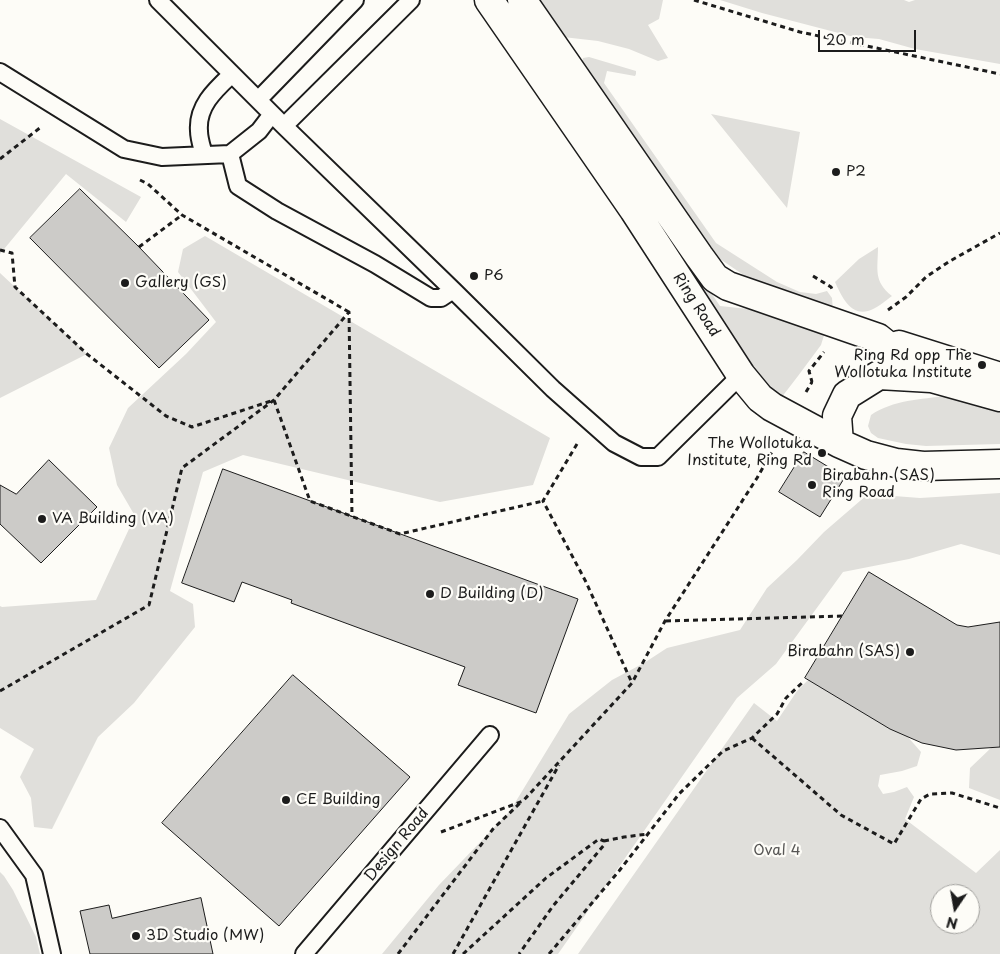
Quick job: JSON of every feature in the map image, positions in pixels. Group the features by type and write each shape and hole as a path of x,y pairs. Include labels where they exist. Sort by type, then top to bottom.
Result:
{"street":[{"name":"Ring Road","path":"489,0 634,210 741,375 760,398 772,408 866,455 896,463 923,466 1000,464"},
{"name":"Ring Road","path":"522,0 715,278 728,286 878,338 904,360 932,378 1000,397"},
{"path":"562,58 558,79 600,141 634,210"},
{"path":"878,338 1000,377"},
{"path":"839,443 837,416 847,395 879,375 932,378"}],"lane":[{"path":"158,0 553,389 614,444 641,457 658,457 741,375"},
{"path":"258,100 355,0"},
{"path":"284,126 412,0"},
{"path":"0,72 124,148 162,157 230,154 259,131 272,114"},
{"path":"204,155 198,130 202,109 212,93 232,74"},
{"path":"230,154 238,186 278,211 375,264 431,298 442,298 453,290"},
{"name":"Design Road","path":"304,954 490,735"},
{"path":"0,828 34,875 52,954"}],"path":[{"path":"694,0 800,32 1000,74"},
{"path":"0,159 46,124"},
{"path":"140,179 182,215 349,312"},
{"path":"139,247 182,215"},
{"path":"886,311 906,297 926,277 1000,232"},
{"path":"0,250 12,253 15,287 87,354 166,416 192,427 274,400"},
{"path":"0,691 149,605 182,468 274,400 349,312"},
{"path":"349,312 352,517"},
{"path":"818,382 812,382 809,371 824,350"},
{"path":"274,400 310,501 400,534 542,501 578,442"},
{"path":"398,954 492,829 523,801 632,683 665,621 752,486 779,439"},
{"path":"542,501 586,582 632,683"},
{"path":"665,621 843,616"},
{"path":"549,954 619,871 680,794 723,751 752,738 777,714 786,698 802,682"},
{"path":"752,738 841,815 894,844 921,799 930,794 952,793 1000,808"},
{"path":"453,954 562,760"},
{"path":"435,834 523,801"},
{"path":"463,954 546,878 599,839 604,841 648,834"},
{"path":"519,954 554,906 604,845 604,841"}],"green space":[{"path":"538,0 663,0 659,19 648,25 668,58 658,61 629,49 598,41 563,37"},
{"path":"720,0 904,0 909,2 915,0 1000,0 1000,64 915,49 879,39 854,37"},
{"path":"589,57 636,71 635,76 607,71 604,83 716,243 777,282 800,292 816,294 827,291 832,298 833,311 763,288 714,255 582,65 583,58"},
{"path":"711,114 800,132 787,208"},
{"path":"0,119 141,197 126,222 66,174 0,254"},
{"path":"615,150 720,306 758,310 825,332 821,345 778,402 771,398 640,209"},
{"path":"205,236 550,438 533,485 440,502 243,455 203,472 170,591 193,604 195,627 134,703 98,737 52,829 34,827 31,798 20,777 34,749 0,728 0,606 96,600 135,516 117,485 109,448 128,408 186,354 216,322 178,272 183,249"},
{"path":"878,247 877,268 879,280 892,296 871,310 862,312 847,303 835,282 859,259"},
{"path":"0,273 87,354 0,398"},
{"path":"947,396 1000,405 1000,444 926,446 878,438 871,433 868,426 871,415 888,406 917,399"},
{"path":"1000,493 1000,555 961,544 909,559 843,572 776,664 737,698 558,954 382,954 439,885 510,811 569,714 612,680 667,648 740,630 767,588 824,532 868,494 920,498"},
{"name":"Oval 4","path":"808,680 890,729 907,736 921,752 917,766 880,775 878,786 883,794 907,787 914,797 905,819 976,873 1000,850 1000,954 578,954 754,703 777,721 797,691"},
{"path":"1000,746 1000,800 969,788 970,768 992,747"},
{"path":"0,872 13,890 36,937 40,954 0,954"}],"building":[{"name":"Gallery (GS)","path":"80,189 209,320 159,368 30,238"},
{"name":"Birabahn (SAS) Ring Road","path":"804,452 845,477 820,517 779,492"},
{"name":"VA Building (VA)","path":"49,460 97,507 41,563 0,524 0,485 16,494"},
{"name":"D Building (D)","path":"223,469 578,599 536,713 458,685 465,667 291,603 292,600 242,582 234,602 182,583"},
{"name":"Birabahn (SAS)","path":"869,572 957,625 968,627 1000,622 1000,747 956,750 922,743 890,729 805,678"},
{"name":"CE Building","path":"293,675 410,777 279,926 162,823"},
{"name":"3D Studio (MW)","path":"201,898 213,954 90,954 80,911 109,905 112,918"}],"place":[{"name":"P2","path":"836,172"},
{"name":"P6","path":"474,276"},
{"name":"Gallery (GS)","path":"125,283"},
{"name":"Ring Rd opp The Wollotuka Institute","path":"982,365"},
{"name":"The Wollotuka Institute, Ring Rd","path":"822,453"},
{"name":"Birabahn (SAS) Ring Road","path":"812,485"},
{"name":"VA Building (VA)","path":"42,519"},
{"name":"D Building (D)","path":"430,594"},
{"name":"Birabahn (SAS)","path":"910,652"},
{"name":"CE Building","path":"286,800"},
{"name":"3D Studio (MW)","path":"136,936"}]}
